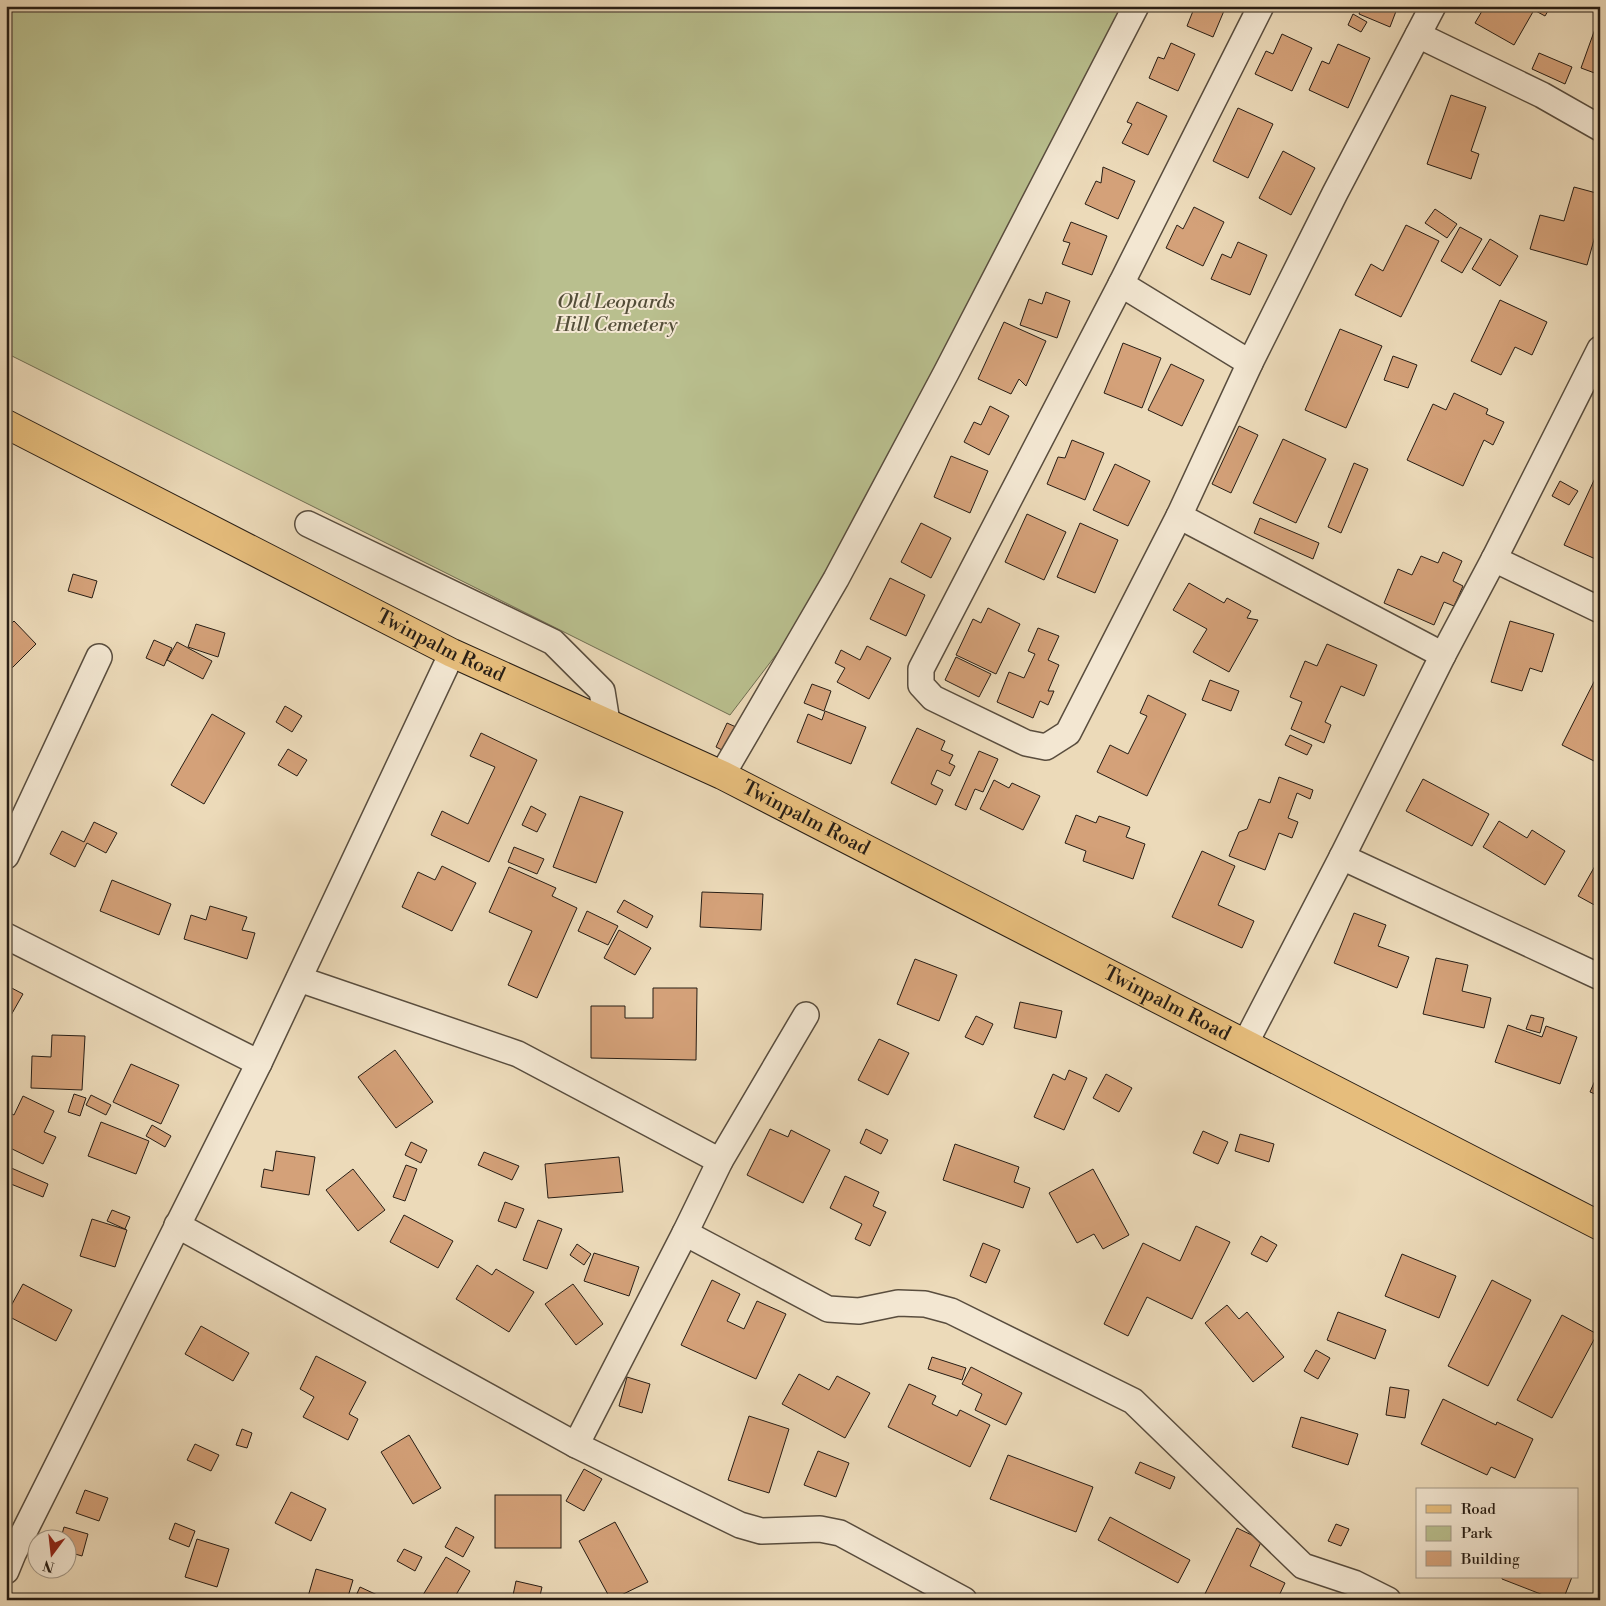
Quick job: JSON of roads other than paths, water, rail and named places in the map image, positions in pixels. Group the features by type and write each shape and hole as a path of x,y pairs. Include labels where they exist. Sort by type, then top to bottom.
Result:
{"main road":[{"name":"Twinpalm Road","path":"6,424 452,653 722,775 1600,1226"}],"street":[{"path":"722,775 836,579 955,355 1136,6"},
{"path":"1262,6 1121,284 921,668 921,685 933,698 1026,743 1046,748 1068,733 1179,516 1250,364 1344,176 1433,6"},
{"path":"1418,34 1542,95 1600,128"},
{"path":"1121,284 1250,364"},
{"path":"1245,1044 1342,857 1442,655 1494,559 1600,349"},
{"path":"1179,516 1442,655"},
{"path":"308,524 553,642 602,691 607,722"},
{"path":"1494,559 1600,610"},
{"path":"6,1571 17,1545 177,1225 260,1063 452,653"},
{"path":"6,856 99,657"},
{"path":"1342,857 1600,977"},
{"path":"6,936 260,1063"},
{"path":"299,979 518,1054 720,1161"},
{"path":"576,1445 720,1161 806,1015"},
{"path":"177,1225 576,1445 740,1525 761,1531 820,1529 840,1533 964,1600"},
{"path":"685,1233 828,1309 860,1310 898,1303 925,1304 951,1311 1133,1401 1303,1566 1354,1583 1388,1600"}],"park label":[{"name":"Old Leopards Hill Cemetery","path":"616,314"}]}
